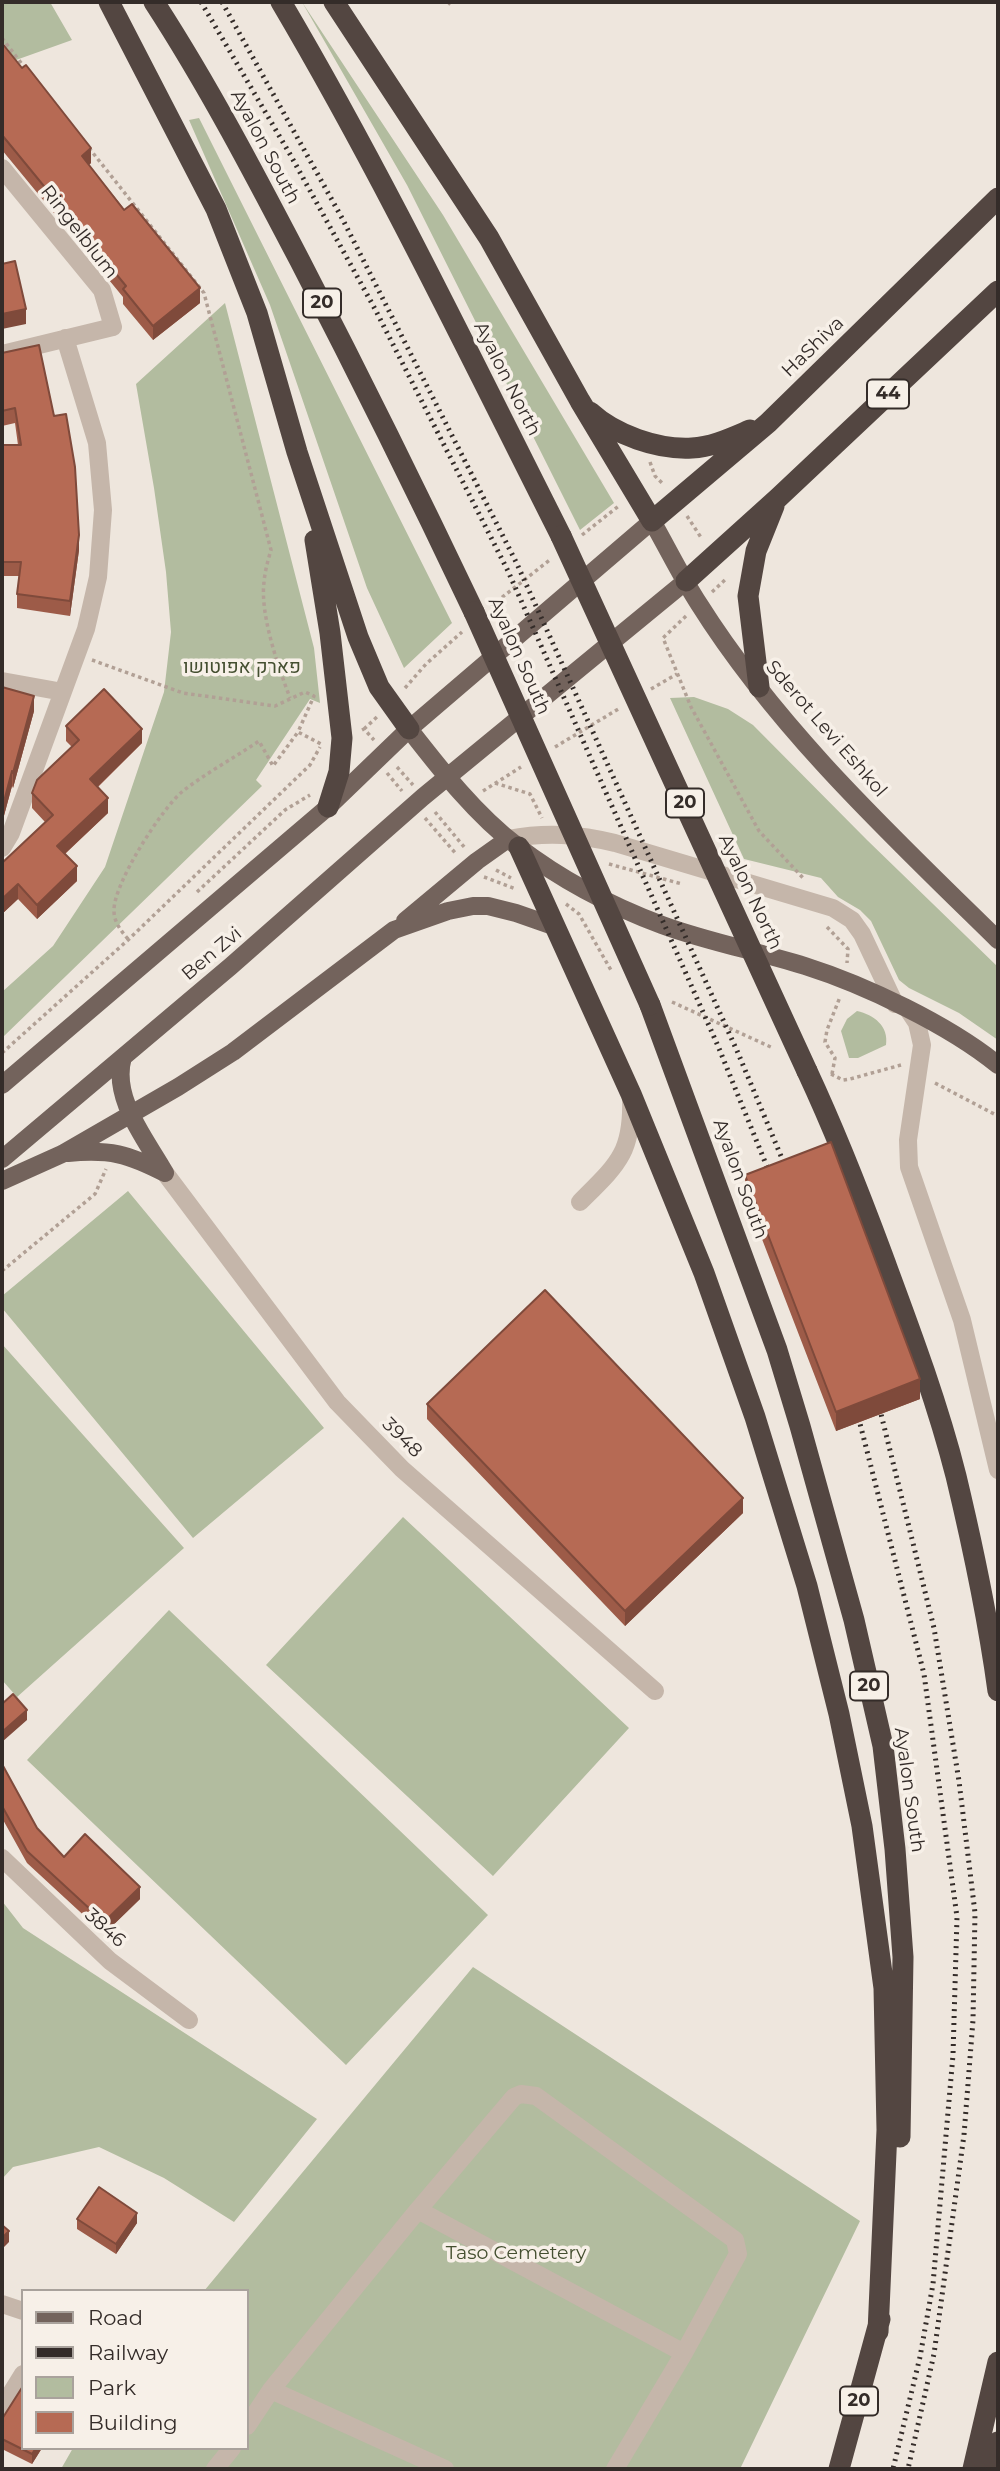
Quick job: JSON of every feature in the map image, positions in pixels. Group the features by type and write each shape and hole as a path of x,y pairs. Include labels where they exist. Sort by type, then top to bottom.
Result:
{"highway":[{"path":"109,2 216,209 257,313 297,452 358,637 379,687 409,729"},
{"name":"Ayalon South","path":"154,2 191,60 249,164 388,431 656,1001 789,1388 854,1620 883,1746 895,1849 903,1957 902,2097 895,2215 878,2332 839,2469"},
{"name":"Ayalon North","path":"281,2 337,97 411,236 565,543 813,1070 910,1329 956,1475 988,1618 998,1691"},
{"path":"334,2 489,238 580,401 652,521"},
{"name":"HaShiva","path":"652,521 768,423 998,198"},
{"name":"44","path":"685,581 778,498 998,291"},
{"path":"580,401 595,416 625,434 669,447 692,448 708,445 768,423"},
{"path":"297,452 330,633 332,741 339,772 321,800"},
{"path":"759,687 749,615 749,582 756,551 778,498"},
{"path":"514,843 541,892 631,1094 704,1273 755,1417 807,1586 839,1714 862,1826 884,1988 887,2130 878,2332"},
{"path":"972,2469 998,2362"},
{"path":"989,2469 998,2442"}],"main road":[{"name":"Sderot Levi Eshkol","path":"652,521 699,604 759,687 829,769 998,940"},
{"name":"Ben Zvi","path":"2,1085 321,800 381,757 409,729 652,521"},
{"name":"44","path":"446,777 685,581"},
{"path":"409,729 446,777 514,843 592,893 637,915 716,944 825,973 949,1031 998,1065"},
{"name":"Ben Zvi","path":"2,1159 231,966 446,777"},
{"path":"2,1181 62,1154 233,1052 394,930 468,868 514,843"},
{"path":"394,930 472,905 516,913 556,927"},
{"path":"123,1057 119,1075 120,1086 131,1114 165,1173"},
{"path":"62,1154 113,1152 139,1160 165,1173"}],"street":[{"name":"Ringelblum","path":"5,178 102,290 113,327 65,338"},
{"path":"2,354 65,338 97,443 103,510 97,577 86,629 11,833 2,848"},
{"path":"2,681 63,692"},
{"path":"514,843 540,835 584,835 832,908 852,920 902,1007 917,1023 922,1045 908,1140 909,1167 991,1412 998,1469"},
{"path":"580,1202 614,1169 625,1150 631,1126 631,1094"},
{"name":"3948","path":"165,1173 337,1402 402,1469 655,1691"},
{"name":"3846","path":"2,1858 110,1961 189,2020"},
{"path":"248,2424 271,2390 418,2210 514,2097 521,2094 536,2096 735,2240 738,2254 684,2353 615,2469"},
{"path":"418,2210 684,2353"},
{"path":"2,2304 21,2310"},
{"path":"2,2408 21,2377"},
{"path":"271,2390 445,2469"},
{"path":"215,2469 230,2450"}],"path":[{"path":"448,2 452,6"},
{"path":"2,38 27,70"},
{"path":"86,144 204,293 271,550 264,584 268,625 276,659 290,698"},
{"path":"2,1053 128,940 332,741 364,729 474,618 565,543 636,493 655,476"},
{"path":"749,582 726,579 663,638 691,707 759,831 806,881"},
{"path":"76,655 183,693 275,706 305,692 314,696 298,732 273,766 259,741 181,793 142,843 118,890 114,910 118,928 128,940"},
{"path":"643,694 677,674"},
{"path":"552,748 620,708"},
{"path":"364,729 381,757 468,868 481,877 515,888 541,892 571,906 579,914 605,962 618,976"},
{"path":"298,732 332,741"},
{"path":"381,757 418,801 435,812 469,800 529,762"},
{"path":"192,897 285,810 321,800"},
{"path":"656,1001 783,1053"},
{"path":"813,1070 850,1080 900,1065 998,1116"},
{"path":"2,1271 95,1194 113,1152"}],"green space":[{"path":"2,2 50,2 72,40 16,60 2,41"},
{"path":"302,2 443,215 614,503 580,530 407,185"},
{"path":"199,118 452,623 404,668 367,588 270,305 189,120"},
{"name":"פארק אפוטושו","path":"225,303 314,648 320,703 310,699 256,780 262,786 2,1038 2,992 53,946 105,867 164,692 171,632 166,572 136,384"},
{"path":"694,697 728,709 753,725 998,967 998,1040 959,1013 909,988 899,980 871,921 860,910 838,897 821,878 744,859 670,698"},
{"path":"857,1011 879,1022 885,1032 886,1045 858,1058 849,1058 841,1031 847,1019"},
{"path":"128,1191 324,1428 193,1538 2,1308 2,1296"},
{"path":"2,1344 184,1548 17,1697 2,1680"},
{"path":"403,1517 629,1728 493,1876 266,1665"},
{"path":"169,1610 488,1915 346,2065 27,1760"},
{"path":"2,1901 23,1928 317,2119 234,2222 164,2178 99,2147 13,2167 2,2179"},
{"name":"Taso Cemetery","path":"473,1967 860,2221 740,2469 61,2469 72,2450 248,2450 248,2289 206,2289"}],"building":[{"path":"2,43 22,68 26,65 91,148 82,156 124,210 132,204 200,288 153,326 123,289 126,286 2,135"},
{"path":"15,261 26,309 2,314 2,264"},
{"path":"39,345 54,416 66,414 75,467 79,535 70,601 17,594 21,562 2,562 2,445 21,445 15,408 2,411 2,353"},
{"path":"2,687 34,696 2,809"},
{"path":"104,689 142,729 90,779 108,798 57,846 77,866 37,905 18,884 2,899 2,863 53,815 32,793 37,780 79,740 66,726"},
{"path":"831,1142 920,1379 836,1412 745,1175"},
{"path":"545,1290 743,1498 625,1611 427,1404"},
{"path":"13,1694 27,1710 2,1732 2,1704"},
{"path":"2,1764 37,1828 64,1857 85,1834 140,1887 104,1922 27,1851 2,1806"},
{"path":"99,2187 137,2213 116,2244 77,2219"},
{"path":"2,2225 9,2231 2,2238"},
{"path":"21,2389 21,2448 2,2439 2,2419"}],"railway":[{"path":"201,2 291,156 375,309 508,571 718,1046 774,1184"},
{"path":"222,2 342,218 517,564 738,1053 791,1180"},
{"path":"874,1395 934,1628 959,1781 975,1913 973,2020 964,2135 934,2354 908,2469"},
{"path":"855,1404 924,1674 957,1917 953,2055 933,2284 920,2357 893,2469"}]}
